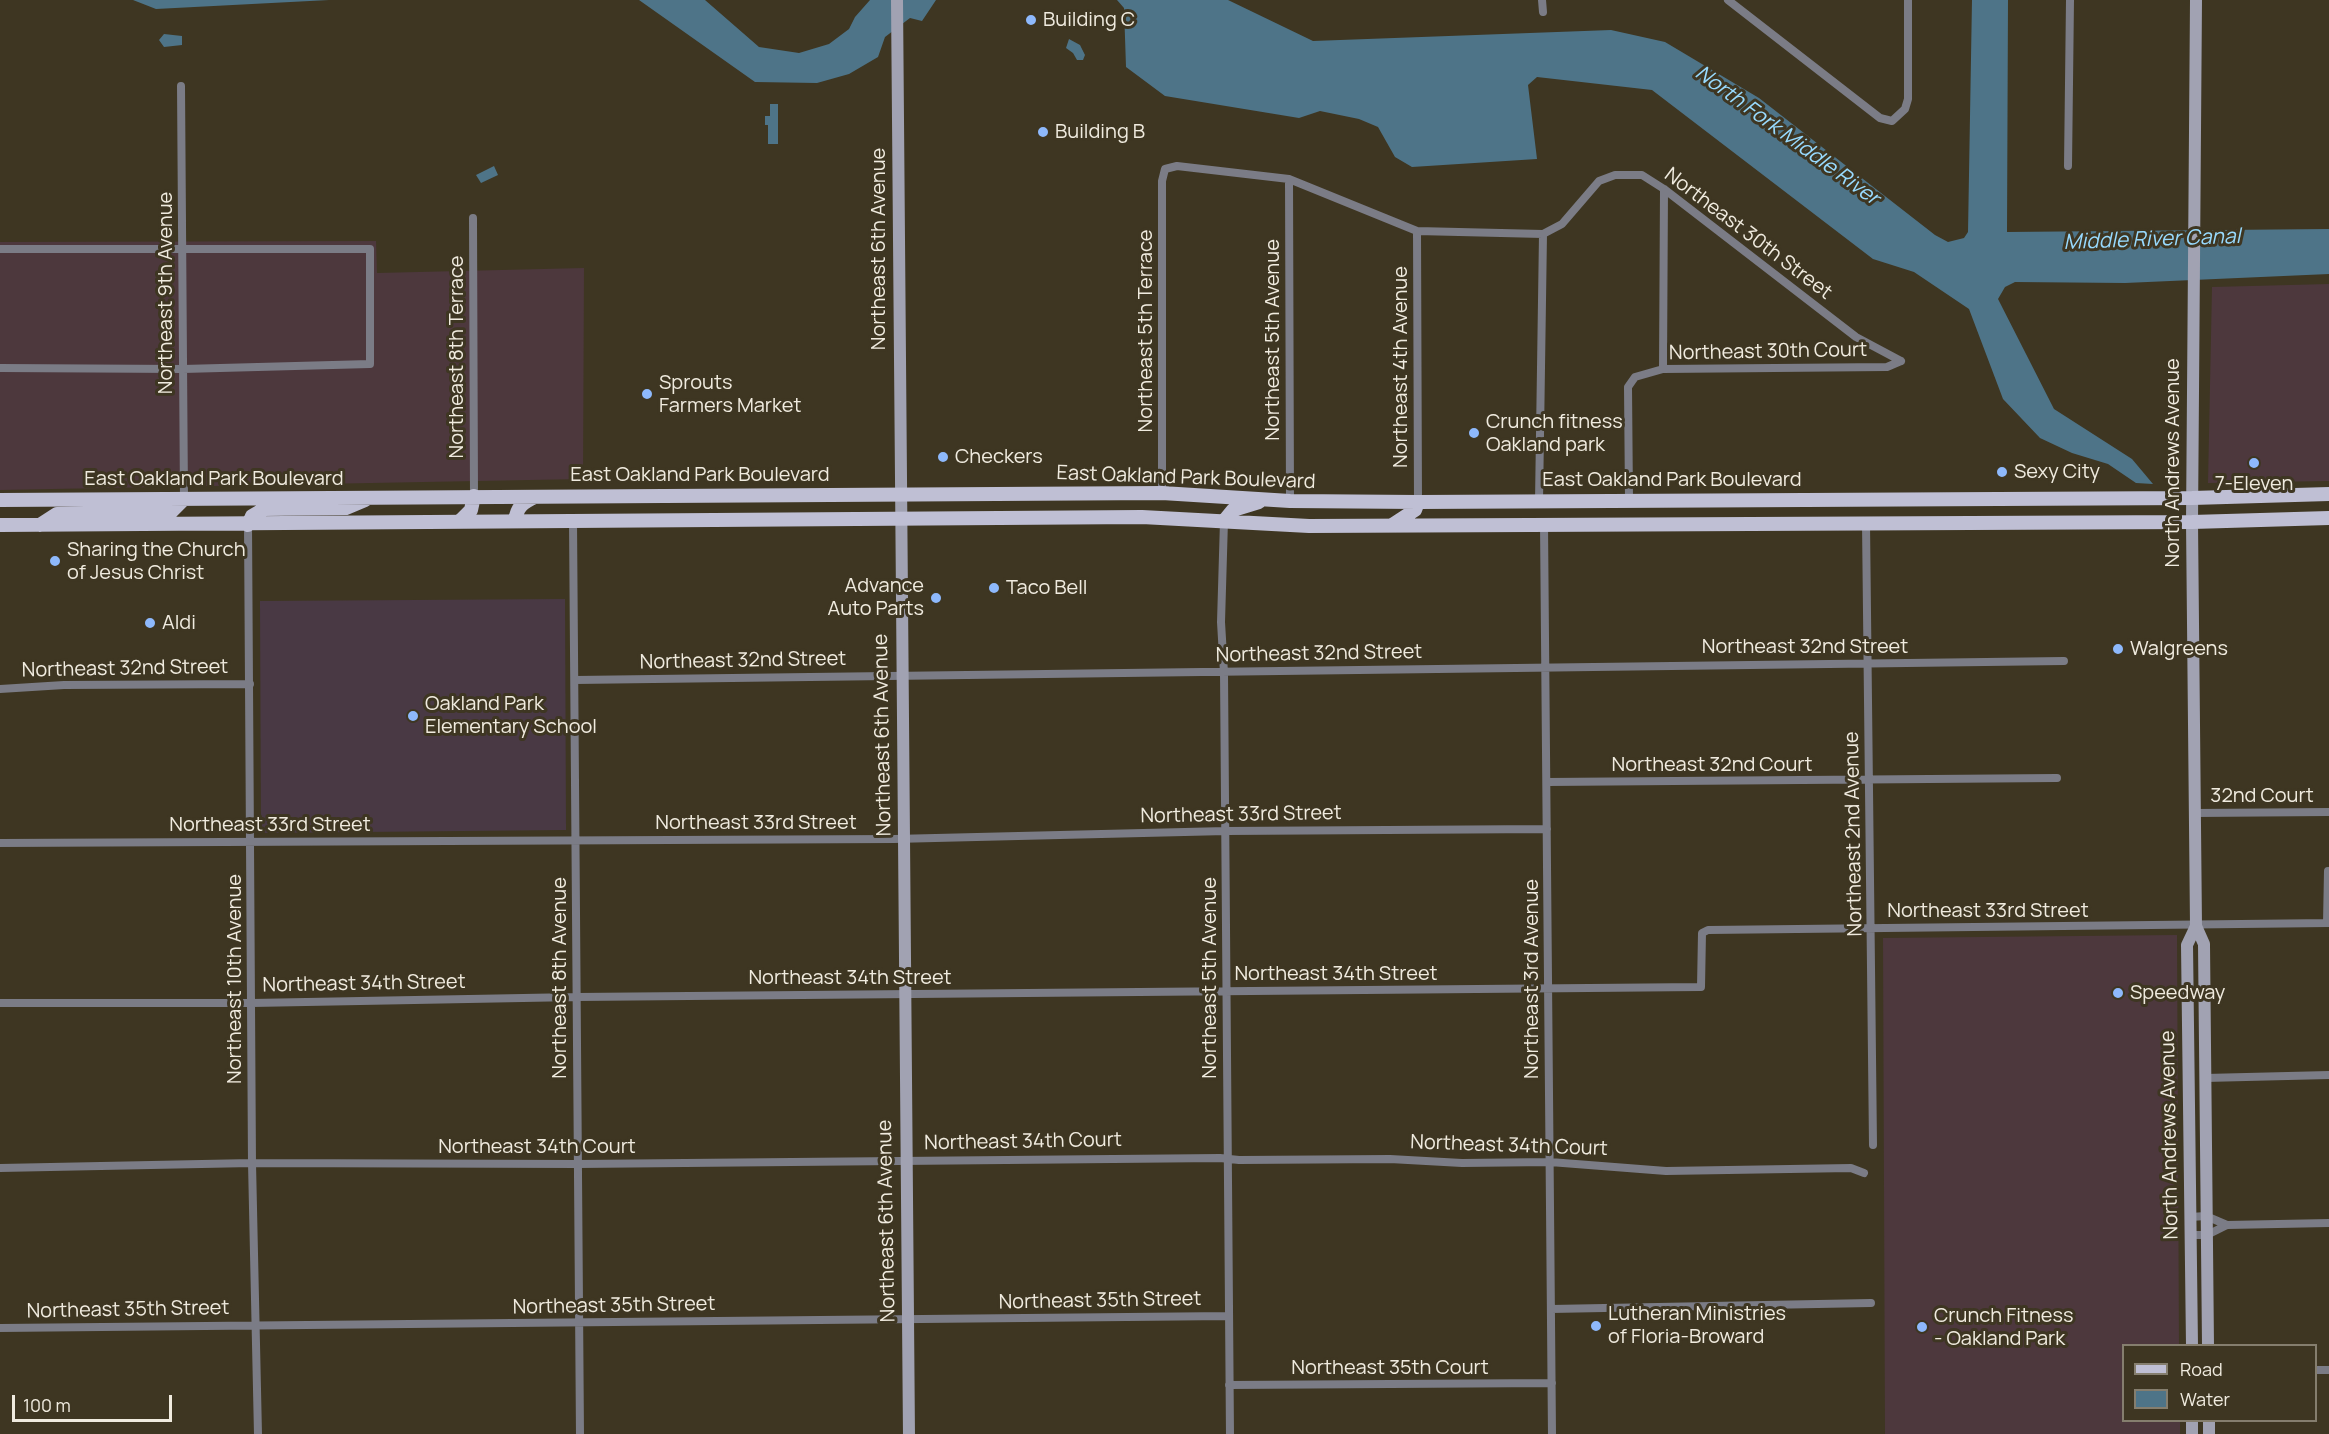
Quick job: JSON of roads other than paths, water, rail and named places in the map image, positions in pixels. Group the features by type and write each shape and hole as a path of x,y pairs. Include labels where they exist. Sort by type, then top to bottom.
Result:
{"main road":[{"name":"Northeast 6th Avenue","path":"897,0 909,1434"},
{"name":"North Andrews Avenue","path":"2196,0 2192,522 2196,926 2204,944 2208,1344"},
{"name":"East Oakland Park Boulevard","path":"0,500 1162,493 1290,501 1418,502 2192,498 2329,494"},
{"path":"459,522 471,510 474,496"},
{"path":"515,521 517,509 522,503 536,496"},
{"path":"248,525 252,516 264,509 346,508 369,497"},
{"path":"1866,523 1876,508 1905,498"},
{"path":"40,525 57,514 163,513 175,509 184,499"},
{"path":"1769,524 1785,514 1792,507 1794,499"},
{"path":"1224,521 1233,510 1267,500"},
{"path":"1544,524 1554,510 1577,501"},
{"path":"1390,526 1407,516 1418,502"},
{"name":"East Oakland Park Boulevard","path":"0,525 1161,517 1289,525 1390,526 2192,522 2329,518"},
{"name":"North Andrews Avenue","path":"2192,1344 2187,945 2196,926"}],"street":[{"path":"1542,0 1543,12"},
{"path":"1728,0 1880,118 1892,121 1905,109 1908,99 1908,0"},
{"path":"2068,166 2070,0"},
{"name":"Northeast 9th Avenue","path":"181,86 184,499"},
{"name":"Northeast 5th Terrace","path":"1162,493 1162,181 1165,169 1183,165 1289,179"},
{"name":"Northeast 30th Street","path":"1543,234 1562,224 1599,181 1615,175 1642,175 1664,189 1856,338 1901,361"},
{"path":"1289,179 1417,231 1543,234 1539,501"},
{"name":"Northeast 5th Avenue","path":"1289,179 1290,501"},
{"path":"1664,189 1664,369"},
{"name":"Northeast 8th Terrace","path":"473,218 474,496"},
{"name":"Northeast 4th Avenue","path":"1417,231 1418,502"},
{"path":"0,249 370,249 370,364 183,369 0,368"},
{"name":"Northeast 30th Court","path":"1629,500 1628,387 1635,377 1664,369 1887,367 1901,361"},
{"name":"Northeast 8th Avenue","path":"573,521 580,1434"},
{"name":"Northeast 5th Avenue","path":"1224,521 1221,622 1226,831 1230,1434"},
{"name":"Northeast 2nd Avenue","path":"1866,523 1873,1144"},
{"name":"Northeast 3rd Avenue","path":"1544,524 1552,1434"},
{"name":"Northeast 10th Avenue","path":"248,525 252,841 252,1163 258,1434"},
{"name":"Northeast 32nd Street","path":"575,680 1224,673 1546,665 2064,661"},
{"name":"Northeast 32nd Street","path":"0,689 64,685 250,684"},
{"name":"Northeast 32nd Court","path":"1547,782 2057,778"},
{"name":"32nd Court","path":"2195,813 2329,812"},
{"name":"Northeast 33rd Street","path":"0,843 903,839 1226,831 1547,829"},
{"path":"2328,871 2328,923"},
{"name":"Northeast 33rd Street","path":"1701,987 1700,944 1702,933 1708,930 2328,923"},
{"name":"Northeast 34th Street","path":"0,1003 252,1003 577,997 1701,987"},
{"path":"2205,1077 2329,1075"},
{"name":"Northeast 34th Court","path":"0,1168 252,1163 578,1164 906,1160 1390,1159 1462,1163 1550,1162 1666,1171 1851,1168 1864,1173"},
{"path":"2190,1217 2206,1216 2227,1225 2329,1223"},
{"path":"2190,1235 2206,1235 2227,1225"},
{"path":"1551,1309 1871,1304"},
{"name":"Northeast 35th Street","path":"0,1328 1229,1316"},
{"name":"Northeast 35th Court","path":"1229,1386 1552,1383"}],"water":[{"path":"133,0 329,0 156,9"},
{"path":"639,0 705,0 759,47 799,53 829,44 849,29 855,17 870,0 936,0 922,21 910,18 885,37 878,57 849,74 817,83 755,82"},
{"path":"1117,0 1228,0 1313,41 1611,30 1665,42 1759,98 1935,235 1948,242 1964,238 1968,232 1972,0 2008,0 2007,232 2329,229 2329,274 2125,283 2015,282 2005,287 1998,299 2054,409 2132,459 2153,484 2136,483 2108,464 2072,453 2040,438 2003,399 1969,309 1914,272 1873,259 1652,90 1537,77 1528,85 1537,159 1412,167 1395,157 1378,127 1359,119 1320,111 1299,118 1165,96 1126,67 1124,8"},
{"path":"164,34 182,36 182,45 164,47 159,40"},
{"path":"1069,39 1080,45 1085,55 1083,60 1077,60 1066,48"},
{"path":"770,104 778,104 778,144 768,144 768,125 765,125 765,116 770,116"},
{"path":"494,166 498,175 481,183 476,175"}],"place":[{"name":"Building C","path":"1031,20"},
{"name":"Building B","path":"1043,132"},
{"name":"Sprouts Farmers Market","path":"647,394"},
{"name":"Crunch fitness Oakland park","path":"1474,433"},
{"name":"Checkers","path":"943,457"},
{"name":"7-Eleven","path":"2254,463"},
{"name":"Sexy City","path":"2002,472"},
{"name":"Sharing the Church of Jesus Christ","path":"55,561"},
{"name":"Taco Bell","path":"994,588"},
{"name":"Advance Auto Parts","path":"936,598"},
{"name":"Aldi","path":"150,623"},
{"name":"Walgreens","path":"2118,649"},
{"name":"Oakland Park Elementary School","path":"413,716"},
{"name":"Speedway","path":"2118,993"},
{"name":"Lutheran Ministries of Floria-Broward","path":"1596,1326"},
{"name":"Crunch Fitness - Oakland Park","path":"1922,1327"}],"water label":[{"name":"North Fork Middle River","path":"1787,136"},
{"name":"Middle River Canal","path":"2152,240"}]}
